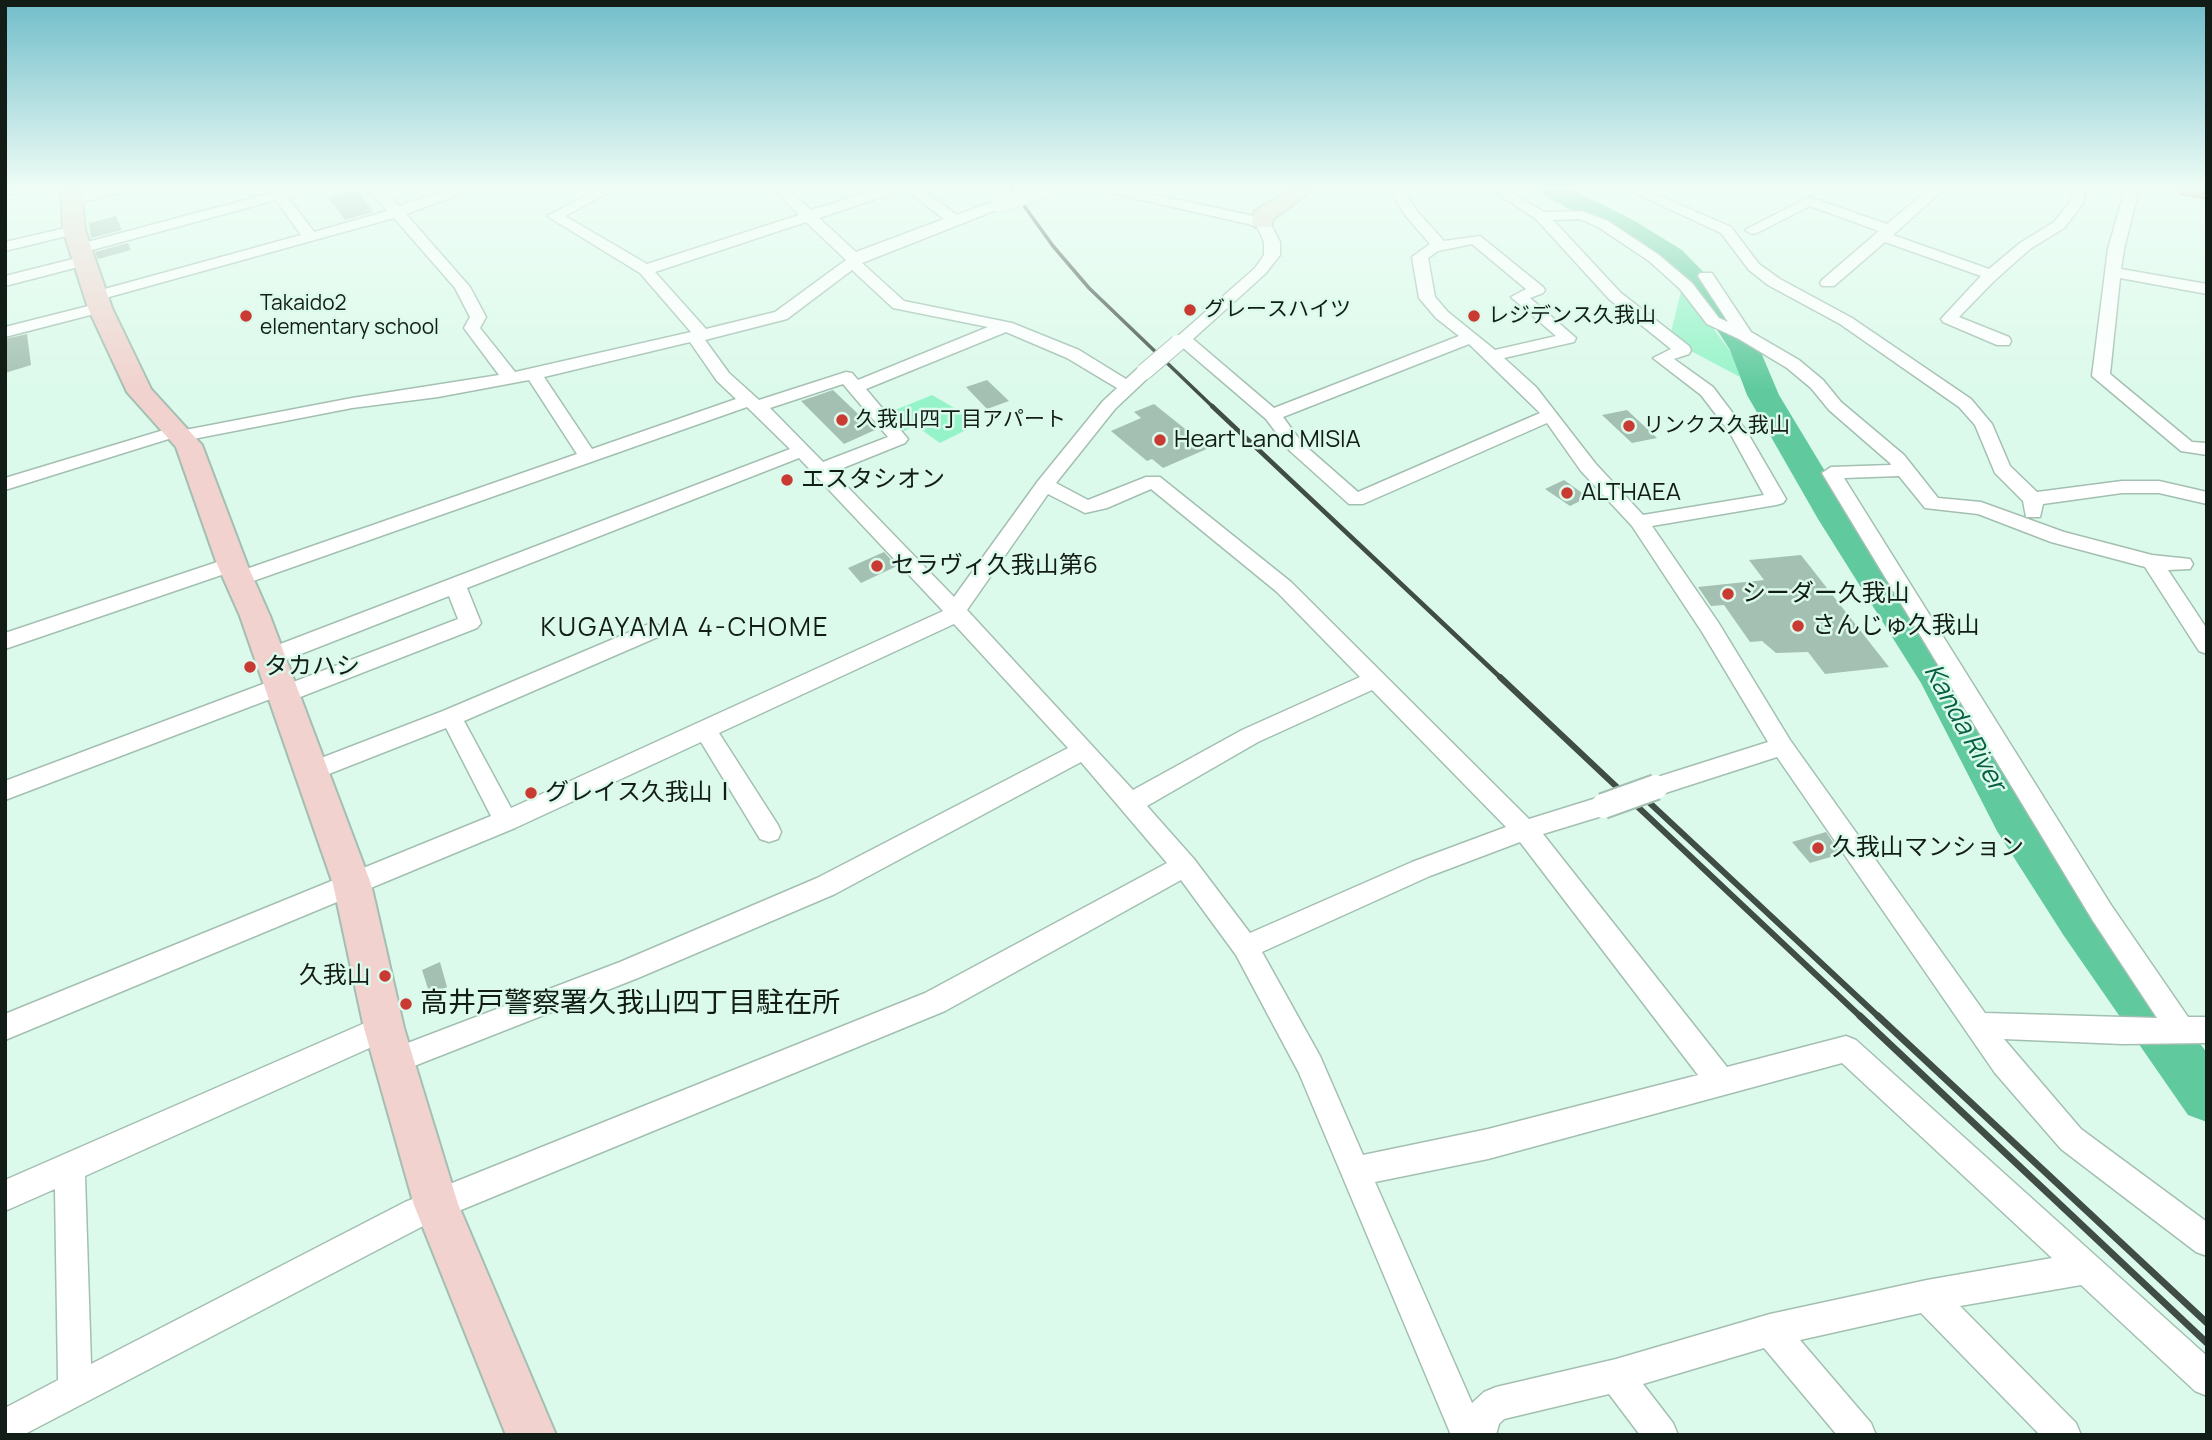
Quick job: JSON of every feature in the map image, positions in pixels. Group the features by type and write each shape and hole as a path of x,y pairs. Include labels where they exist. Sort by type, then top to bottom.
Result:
{"street":[{"path":"5,281 58,256"},
{"path":"83,256 98,302 140,392 189,445 270,657 352,884 389,1045 436,1205 531,1435"},
{"path":"5,332 247,256"},
{"path":"435,256 462,287 478,317 472,328 510,378"},
{"path":"622,256 645,270 699,337 723,377 820,470 956,611 1084,750 1185,866 1245,947 1310,1065 1468,1435"},
{"path":"645,270 688,256"},
{"path":"849,256 899,305 943,316 1006,326 1073,354 1127,387"},
{"path":"5,484 180,434 534,374 699,337 788,313 864,256"},
{"path":"5,1027 506,821 952,616 1010,531 1109,405 1241,290 1261,271 1271,256"},
{"path":"1421,256 1427,298 1442,315 1492,356 1551,415 1569,443 1639,522 1710,627 1782,746 2005,1064 2071,1139 2207,1241"},
{"path":"1492,356 1568,338 1518,297 1537,290 1496,256"},
{"path":"1578,256 1615,296 1683,350 1661,358 1707,391 1738,432 1776,499 1639,522"},
{"path":"1651,256 1686,286 1713,321 1735,330 1793,364 1817,384 1835,407 1896,459 1931,504 1981,508 2057,537 2152,562 2183,564"},
{"path":"1746,256 1754,267 1774,282 1857,328 1965,402 1983,424 2002,469 2034,499 2033,528"},
{"path":"1828,283 1859,256"},
{"path":"1945,256 1992,275"},
{"path":"2003,341 1949,319 2013,256"},
{"path":"2115,256 2101,376 2166,427 2207,467"},
{"path":"2114,272 2207,289"},
{"path":"1706,276 1735,330"},
{"path":"855,387 1006,326"},
{"path":"1272,415 1471,337"},
{"path":"1181,341 1272,415 1296,447 1356,500 1551,415"},
{"path":"534,374 587,456"},
{"path":"5,641 236,572 587,456 753,403 846,377 899,439 820,470"},
{"path":"2187,447 2207,449"},
{"path":"270,657 801,451"},
{"path":"1904,470 1831,473 2102,913 2186,1029"},
{"path":"1045,485 1085,507 1100,504 1153,481 1284,587 1525,830 1722,1083"},
{"path":"2034,499 2122,487 2160,487 2207,498"},
{"path":"2152,562 2207,646"},
{"path":"5,791 470,623 455,585"},
{"path":"311,772 451,717 652,631"},
{"path":"1131,803 1250,736 1377,678"},
{"path":"451,717 506,821"},
{"path":"706,731 769,832"},
{"path":"1245,947 1420,869 1525,830 1782,746"},
{"path":"5,1196 70,1166 389,1045 629,970 826,886 1084,750"},
{"path":"5,1426 416,1213 935,1002 1185,866"},
{"path":"1980,1025 2143,1031 2186,1029"},
{"path":"1354,1172 1488,1144 1846,1049 2207,1379"},
{"path":"70,1166 75,1389"},
{"path":"1479,1435 1484,1415 1496,1404 1616,1376 1770,1331 1927,1296 2086,1268"},
{"path":"1927,1296 2064,1435"},
{"path":"1770,1331 1859,1435"},
{"path":"1616,1376 1661,1435"}],"green space":[{"path":"1682,287 1734,356 1740,377 1689,350 1671,332"},
{"path":"932,395 980,423 940,443 916,426 899,433 883,415"}],"building":[{"path":"27,334 31,365 5,373 5,339"},
{"name":"久我山四丁目アパート","path":"987,380 1009,401 987,409 966,387"},
{"name":"久我山四丁目アパート","path":"833,390 875,430 844,444 801,401"},
{"name":"Heart Land MISIA","path":"1154,404 1209,448 1163,468 1152,459 1147,461 1111,431 1141,418 1134,412"},
{"name":"リンクス久我山","path":"1627,410 1657,438 1632,443 1602,415"},
{"name":"ALTHAEA","path":"1564,480 1588,497 1570,506 1545,489"},
{"name":"セラヴィ久我山第6","path":"884,552 897,566 861,583 848,568"},
{"name":"さんじゅ久我山","path":"1801,555 1889,667 1825,674 1808,652 1776,653 1762,641 1750,642 1724,605 1711,606 1698,587 1764,580 1749,560"},
{"name":"久我山マンション","path":"1826,832 1841,854 1810,863 1792,842"},
{"path":"440,962 447,987 430,995 422,970"}],"waterway":[{"name":"Kanda River","path":"1672,256 1707,292 1745,350 1763,395 1836,519 1938,677 2013,818 2081,921 2207,1097"}],"railway":[{"path":"1062,256 1089,288 1213,407"},
{"path":"1212,406 1502,679"},
{"path":"1500,677 1862,1018"},
{"path":"1638,792 1880,1018"},
{"path":"1860,1016 2207,1343"},
{"path":"1878,1016 2207,1323"}],"place":[{"name":"グレースハイツ","path":"1190,310"},
{"name":"Takaido2 elementary school","path":"246,316"},
{"name":"レジデンス久我山","path":"1474,316"},
{"name":"久我山四丁目アパート","path":"842,420"},
{"name":"リンクス久我山","path":"1629,426"},
{"name":"Heart Land MISIA","path":"1160,440"},
{"name":"エスタシオン","path":"787,480"},
{"name":"ALTHAEA","path":"1567,493"},
{"name":"セラヴィ久我山第6","path":"877,566"},
{"name":"シーダー久我山","path":"1728,594"},
{"name":"さんじゅ久我山","path":"1798,626"},
{"name":"タカハシ","path":"250,667"},
{"name":"グレイス久我山Ⅰ","path":"531,793"},
{"name":"久我山マンション","path":"1818,848"},
{"name":"久我山","path":"385,976"},
{"name":"高井戸警察署久我山四丁目駐在所","path":"406,1004"}],"district":[{"name":"KUGAYAMA 4-CHOME","path":"685,629"}]}
